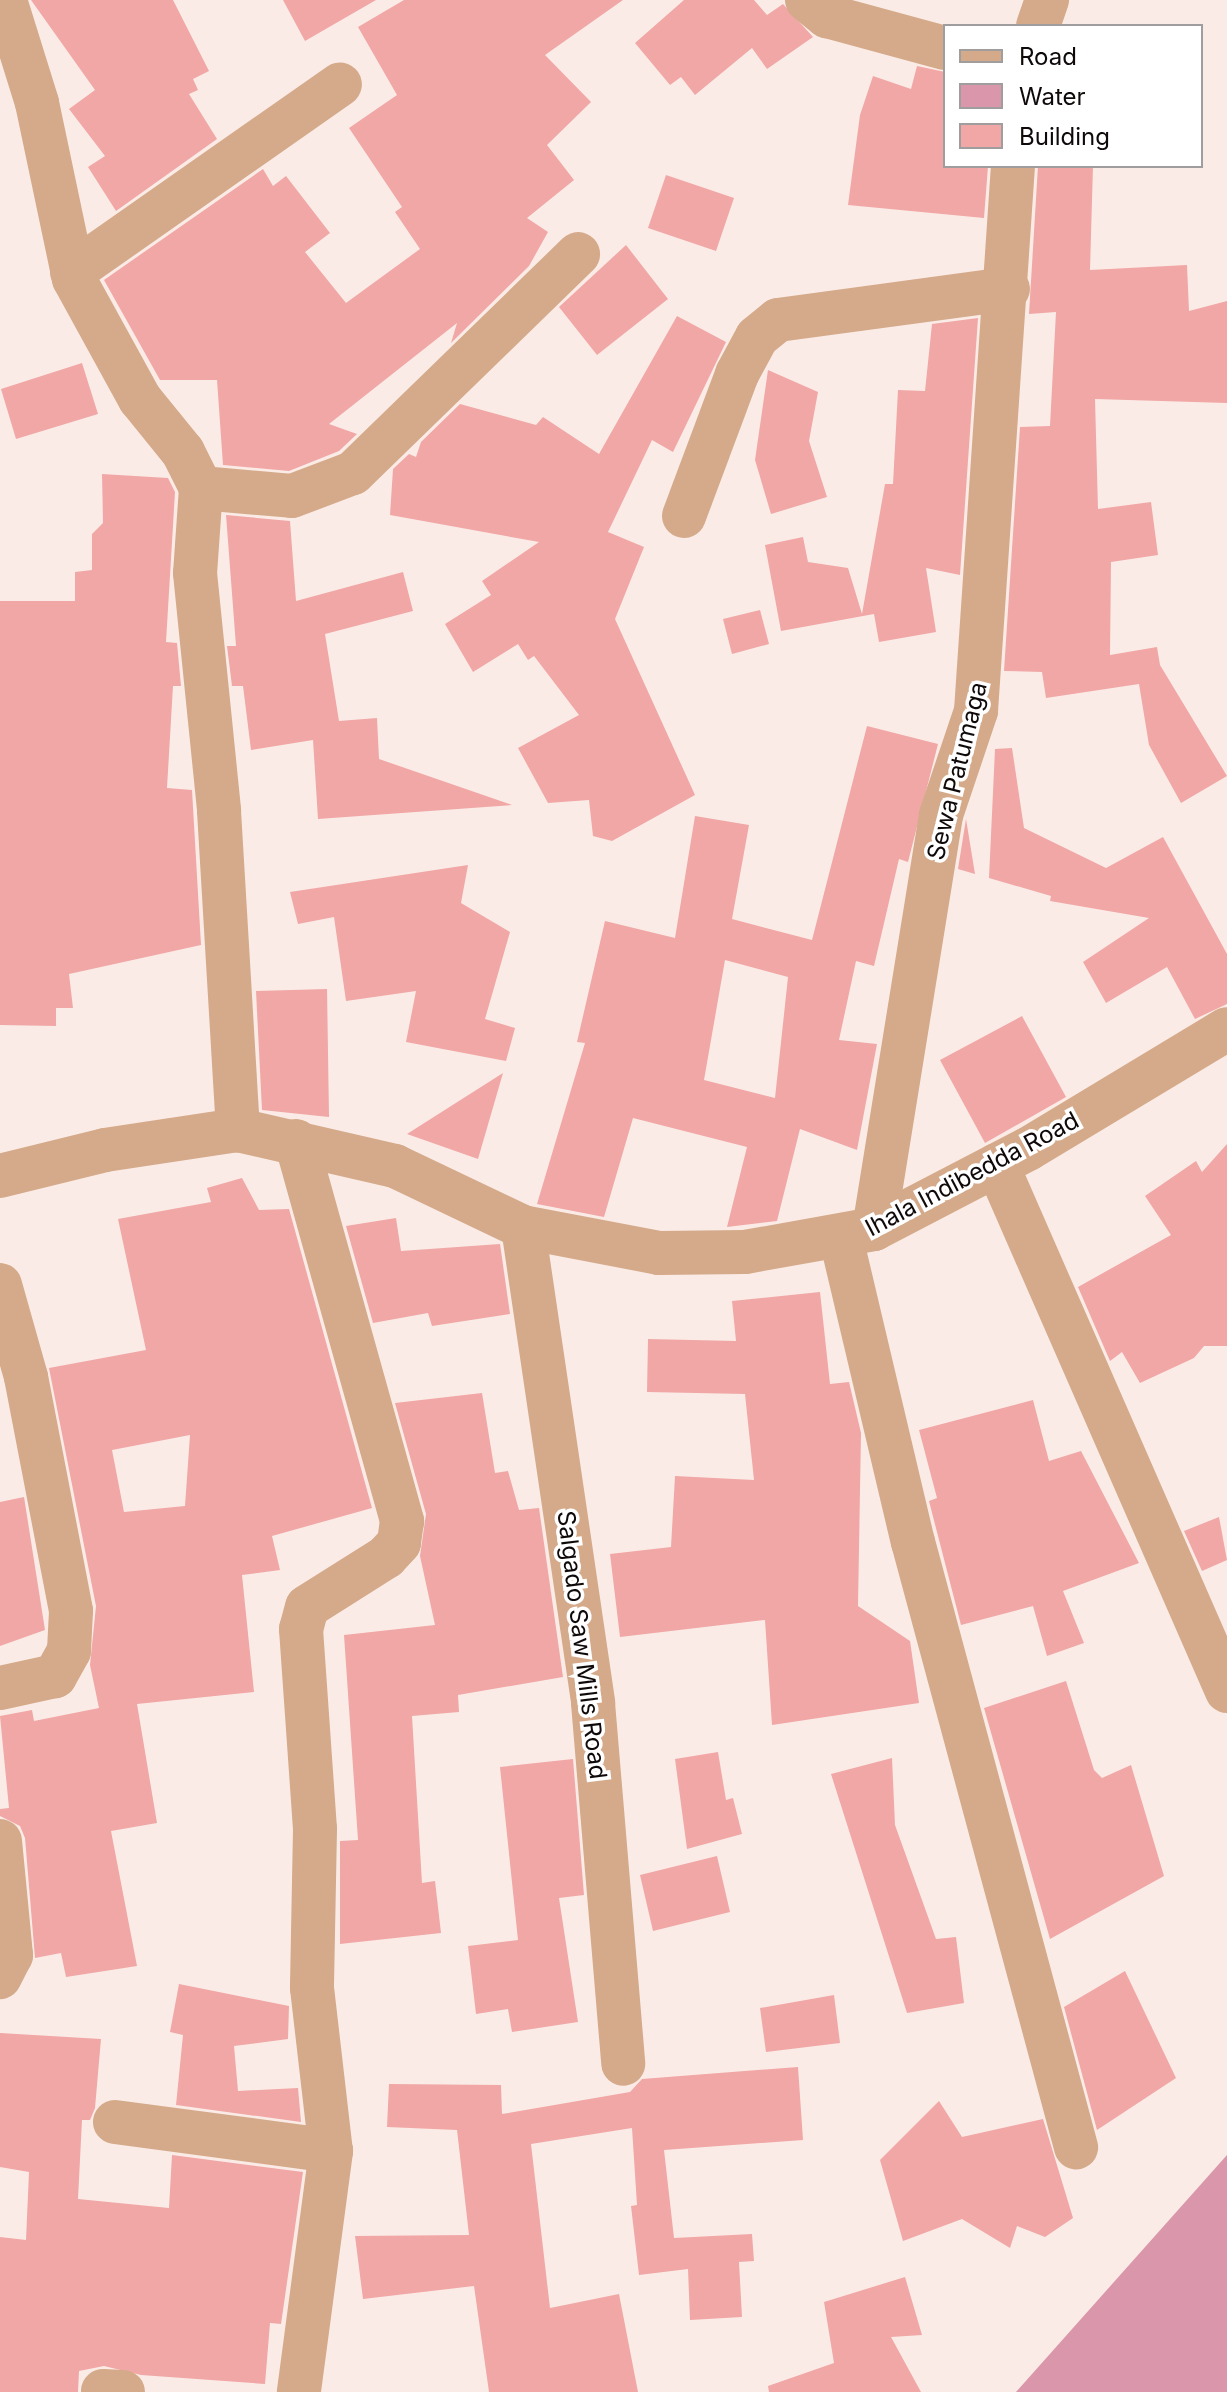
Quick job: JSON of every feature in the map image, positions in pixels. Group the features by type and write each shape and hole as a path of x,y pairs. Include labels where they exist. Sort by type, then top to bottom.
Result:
{"street":[{"path":"5,0 37,103 72,272 140,399 183,452 201,488 195,573 219,811 238,1130"},
{"path":"807,0 827,16 943,47"},
{"path":"1039,24 1047,0"},
{"path":"72,272 340,84"},
{"name":"Sewa Patumaga","path":"858,1234 941,815 976,711 1008,289 1013,168"},
{"path":"201,488 292,496 353,473 578,254"},
{"path":"684,516 737,374 757,337 778,320 1008,289"},
{"name":"Ihala Indibedda Road","path":"0,1176 105,1150 238,1130 395,1166 523,1227 659,1253 745,1252 858,1234 997,1165 1227,1029"},
{"path":"296,1141 402,1521 399,1543 386,1557 307,1607 301,1629 315,1829 312,1988 331,2151 299,2392"},
{"path":"997,1165 1227,1691"},
{"name":"Salgado Saw Mills Road","path":"523,1227 593,1703 623,2064"},
{"path":"858,1234 913,1542 1076,2147"},
{"path":"0,1285 26,1377 71,1611 69,1651 55,1676 0,1688"},
{"path":"0,1841 11,1955 0,1977"},
{"path":"115,2122 331,2151"},
{"path":"103,2391 123,2392"}],"water":[{"path":"1227,2155 1227,2392 1016,2392"}],"building":[{"path":"31,0 173,0 209,71 193,79 198,90 189,94 217,139 116,211 88,167 105,156 69,109 95,90"},
{"path":"283,0 376,0 305,41"},
{"path":"404,0 623,0 545,55 591,102 547,145 574,180 527,218 548,232 529,266 451,343 457,323 329,424 357,434 339,451 289,471 223,465 217,380 160,380 104,280 263,169 273,186 286,176 330,233 305,252 346,303 420,249 395,212 402,207 349,128 397,95 358,27"},
{"path":"684,0 754,0 767,15 783,4 813,37 767,69 752,48 695,95 681,77 670,85 635,43"},
{"path":"917,66 943,72 943,168 988,168 984,218 848,205 860,115 873,76 911,89"},
{"path":"1038,168 1093,168 1090,270 1187,265 1189,311 1227,301 1227,403 1095,399 1098,509 1151,502 1158,555 1111,562 1110,655 1157,647 1160,665 1227,776 1181,803 1149,745 1139,684 1046,698 1042,672 1004,671 1020,427 1050,426 1056,312 1029,314"},
{"path":"666,175 734,198 716,251 648,228"},
{"path":"626,245 668,299 597,355 559,307"},
{"path":"677,316 726,342 673,452 652,440 608,532 644,547 615,619 695,795 612,841 593,836 589,800 548,803 518,748 579,715 534,656 528,660 518,644 473,672 445,624 491,595 482,581 539,542 390,515 393,469 409,454 416,457 421,442 460,404 536,425 543,417 599,454"},
{"path":"978,318 960,575 926,568 936,632 879,642 874,614 781,631 765,545 803,537 808,562 848,568 862,614 885,484 893,484 898,390 925,391 932,324"},
{"path":"82,363 98,414 16,439 1,389"},
{"path":"768,370 818,392 809,441 827,497 771,514 755,460"},
{"path":"102,474 168,478 175,492 166,642 177,643 181,686 173,686 167,788 192,790 201,945 69,974 73,1008 56,1008 56,1026 0,1025 0,601 75,601 75,572 92,570 92,534 103,523"},
{"path":"226,515 290,521 296,601 403,572 413,611 325,634 339,721 377,718 379,759 512,805 318,819 313,740 251,750 243,686 232,686 227,646 236,646"},
{"path":"760,610 769,644 732,654 723,619"},
{"path":"867,726 938,744 908,862 899,859 874,966 856,961 839,1040 877,1044 857,1150 800,1129 777,1221 727,1227 747,1147 633,1118 604,1217 537,1204 585,1043 577,1042 605,921 675,938 695,816 749,825 732,919 812,940","holes":["725,960 788,977 775,1098 704,1080"]},
{"path":"1012,748 1024,828 1106,868 1163,837 1227,954 1227,1004 1195,1019 1167,967 1106,1003 1083,962 1149,918 1050,901 1051,896 989,878 995,749"},
{"path":"966,819 975,874 958,869"},
{"path":"468,865 461,903 510,932 485,1019 515,1028 506,1061 406,1042 416,991 346,1001 334,917 298,924 290,892"},
{"path":"327,989 329,1117 262,1110 256,991"},
{"path":"1022,1016 1066,1097 985,1143 940,1060"},
{"path":"503,1073 478,1159 407,1134"},
{"path":"1227,1144 1227,1346 1204,1346 1194,1358 1140,1383 1122,1352 1110,1361 1078,1287 1171,1235 1145,1196 1196,1161 1202,1172"},
{"path":"242,1178 259,1210 289,1209 372,1508 272,1536 280,1570 242,1575 254,1692 137,1704 157,1823 111,1831 137,1966 66,1977 61,1953 35,1958 25,1838 20,1826 0,1816 0,1809 9,1808 0,1716 32,1710 34,1721 99,1708 90,1665 96,1606 49,1368 146,1350 118,1219 211,1202 207,1188","holes":["190,1435 185,1506 124,1512 112,1450"]},
{"path":"396,1218 401,1251 500,1244 510,1314 432,1326 428,1313 373,1323 346,1226"},
{"path":"820,1292 830,1384 849,1382 861,1433 858,1606 910,1641 919,1703 772,1725 765,1620 620,1637 610,1554 671,1547 675,1476 754,1480 745,1394 647,1392 648,1339 736,1341 732,1301"},
{"path":"482,1393 495,1473 508,1471 519,1510 539,1508 563,1677 458,1695 459,1712 412,1716 422,1883 435,1881 441,1933 340,1944 340,1841 358,1840 344,1635 435,1625 420,1556 426,1514 395,1403"},
{"path":"1033,1400 1049,1461 1081,1451 1139,1563 1063,1591 1084,1643 1047,1656 1033,1606 961,1625 929,1501 937,1498 919,1430"},
{"path":"24,1497 45,1630 0,1646 0,1502"},
{"path":"1219,1517 1227,1560 1202,1571 1184,1531"},
{"path":"1066,1681 1094,1770 1102,1778 1131,1765 1164,1876 1050,1939 984,1708"},
{"path":"718,1752 726,1800 733,1798 742,1834 687,1849 675,1759"},
{"path":"892,1758 895,1825 936,1939 956,1937 964,2003 907,2013 831,1774"},
{"path":"573,1759 584,1895 559,1898 578,2022 512,2032 508,2009 476,2014 468,1946 518,1940 500,1767"},
{"path":"717,1856 730,1912 653,1931 640,1875"},
{"path":"1125,1971 1176,2078 1097,2130 1064,2007"},
{"path":"179,1984 289,2006 288,2039 234,2046 238,2091 298,2088 301,2122 176,2105 183,2035 170,2032"},
{"path":"834,1995 840,2043 766,2052 760,2008"},
{"path":"0,2033 101,2039 95,2108 90,2120 82,2120 78,2199 169,2208 172,2155 303,2172 281,2324 270,2323 265,2384 141,2375 104,2366 79,2371 78,2392 0,2392 0,2237 26,2240 29,2172 0,2167"},
{"path":"798,2067 803,2140 664,2150 674,2238 752,2234 754,2261 739,2262 742,2317 690,2320 688,2269 639,2275 631,2206 637,2205 632,2128 531,2144 550,2308 619,2294 638,2392 489,2392 474,2286 363,2299 355,2236 469,2235 457,2130 387,2127 389,2084 501,2085 502,2114 630,2092 642,2079"},
{"path":"939,2101 962,2137 1043,2119 1073,2218 1045,2237 1017,2226 1010,2248 962,2219 903,2241 880,2160"},
{"path":"905,2277 922,2335 891,2337 921,2392 769,2392 768,2386 834,2363 824,2302"}]}
